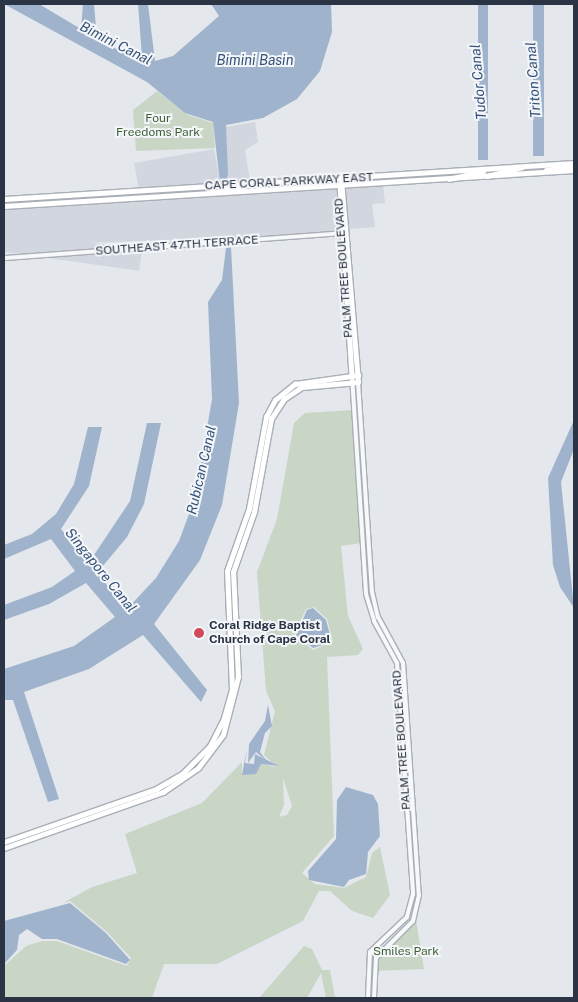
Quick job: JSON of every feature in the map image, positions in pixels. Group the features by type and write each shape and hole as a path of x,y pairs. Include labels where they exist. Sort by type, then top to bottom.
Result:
{"main road":[{"name":"CAPE CORAL PARKWAY EAST","path":"4,199 522,167 574,167"},
{"path":"486,177 522,167"},
{"name":"CAPE CORAL PARKWAY EAST","path":"4,206 486,177 543,173 574,167"},
{"path":"449,179 484,170"},
{"name":"PALM TREE BOULEVARD","path":"342,179 342,235 352,376"},
{"path":"211,194 252,184"},
{"name":"PALM TREE BOULEVARD","path":"342,186 358,382"},
{"path":"4,848 163,792 188,776 213,750 228,724 237,693 232,575 252,507 266,418 280,395 305,380 358,375"},
{"path":"258,474 271,420 284,399 307,385 358,382"},
{"path":"4,842 156,789 182,774 210,746 223,721 232,689 226,577 252,507"}],"street":[{"path":"342,235 347,229"},
{"name":"SOUTHEAST 47TH TERRACE","path":"4,258 342,235"},
{"name":"PALM TREE BOULEVARD","path":"352,376 365,569 371,613 394,651 398,674 413,898 407,917 377,943 366,972 368,998"},
{"name":"PALM TREE BOULEVARD","path":"358,382 370,568 376,611 401,653 404,673 419,905 410,926 383,948 372,972 374,998"},
{"path":"354,402 360,401"},
{"path":"357,445 362,445"},
{"path":"359,485 365,485"},
{"path":"362,526 368,525"},
{"path":"365,569 370,568"},
{"path":"371,613 376,611"},
{"path":"398,674 404,673"},
{"path":"390,932 394,939"},
{"path":"377,943 383,948"},
{"path":"366,972 372,972"}],"shaded area":[{"path":"255,122 258,142 245,150 250,182 227,183 226,127"},
{"path":"214,149 220,184 140,199 134,163"},
{"path":"383,185 385,203 372,204 375,227 349,229 345,188"},
{"path":"249,186 211,192 4,204 4,202"},
{"path":"338,188 340,234 5,246 4,200"},
{"path":"5,231 142,250 139,271 4,252"}],"green space":[{"name":"Four Freedoms Park","path":"157,91 188,115 213,123 215,148 136,151 133,110"},
{"path":"353,410 361,543 341,546 348,616 363,649 358,655 327,657 334,836 302,873 315,884 344,888 366,877 372,853 380,847 390,895 373,918 352,911 330,891 319,891 303,921 217,964 164,964 152,998 4,998 4,966 26,946 42,941 57,941 127,966 131,958 107,932 70,901 63,903 92,887 137,873 125,834 202,803 242,762 242,775 261,764 277,767 264,755 275,711 266,691 257,572 277,519 294,423 305,413","holes":["314,607 327,619 333,641 313,650 294,635 306,609","283,778 292,806 287,815 279,817 284,805"]},
{"name":"Smiles Park","path":"416,920 424,969 374,971 379,956"},
{"path":"304,946 312,949 322,970 330,970 335,998 326,998 321,973 307,998 259,998"}],"water":[{"name":"Bimini Basin","path":"4,4 39,4 81,29 83,4 94,4 97,39 138,60 142,57 138,4 148,4 155,61 173,56 219,16 211,4 331,4 332,32 320,71 297,99 263,118 226,125 228,174 226,182 220,183 213,122 185,113 147,82"},
{"name":"Tudor Canal","path":"478,4 488,4 488,160 478,160"},
{"name":"Triton Canal","path":"533,4 544,4 544,156 533,156"},
{"name":"Rubican Canal","path":"231,247 239,403 222,505 200,560 154,624 207,690 201,702 143,635 89,669 24,692 59,799 48,802 13,700 4,700 4,669 74,646 115,617 86,583 49,604 4,620 4,605 52,587 75,571 51,539 4,559 4,545 32,534 56,514 74,484 88,427 102,427 89,486 61,529 86,560 92,558 130,501 147,423 161,423 144,504 127,537 97,573 127,609 156,578 179,541 195,498 212,399 208,302 222,280 226,248"},
{"path":"574,420 574,449 561,482 574,608 560,587 553,565 548,478"},
{"path":"313,608 326,620 332,642 313,648 296,635 307,610"},
{"path":"268,705 272,726 265,733 260,752 266,760 256,752 248,763 249,744 265,721"},
{"path":"247,748 245,763 254,764 255,754 279,766 261,764 256,774 242,775"},
{"path":"346,787 373,795 378,804 380,836 368,852 366,874 349,880 344,887 309,880 308,871 336,839 337,800"},
{"path":"70,903 106,933 130,960 126,964 57,939 42,939 27,929 19,935 17,950 4,964 4,921"}],"place":[{"name":"Coral Ridge Baptist Church of Cape Coral","path":"199,633"}],"water label":[{"name":"Bimini Canal","path":"116,43"},
{"name":"Singapore Canal","path":"101,570"}]}
